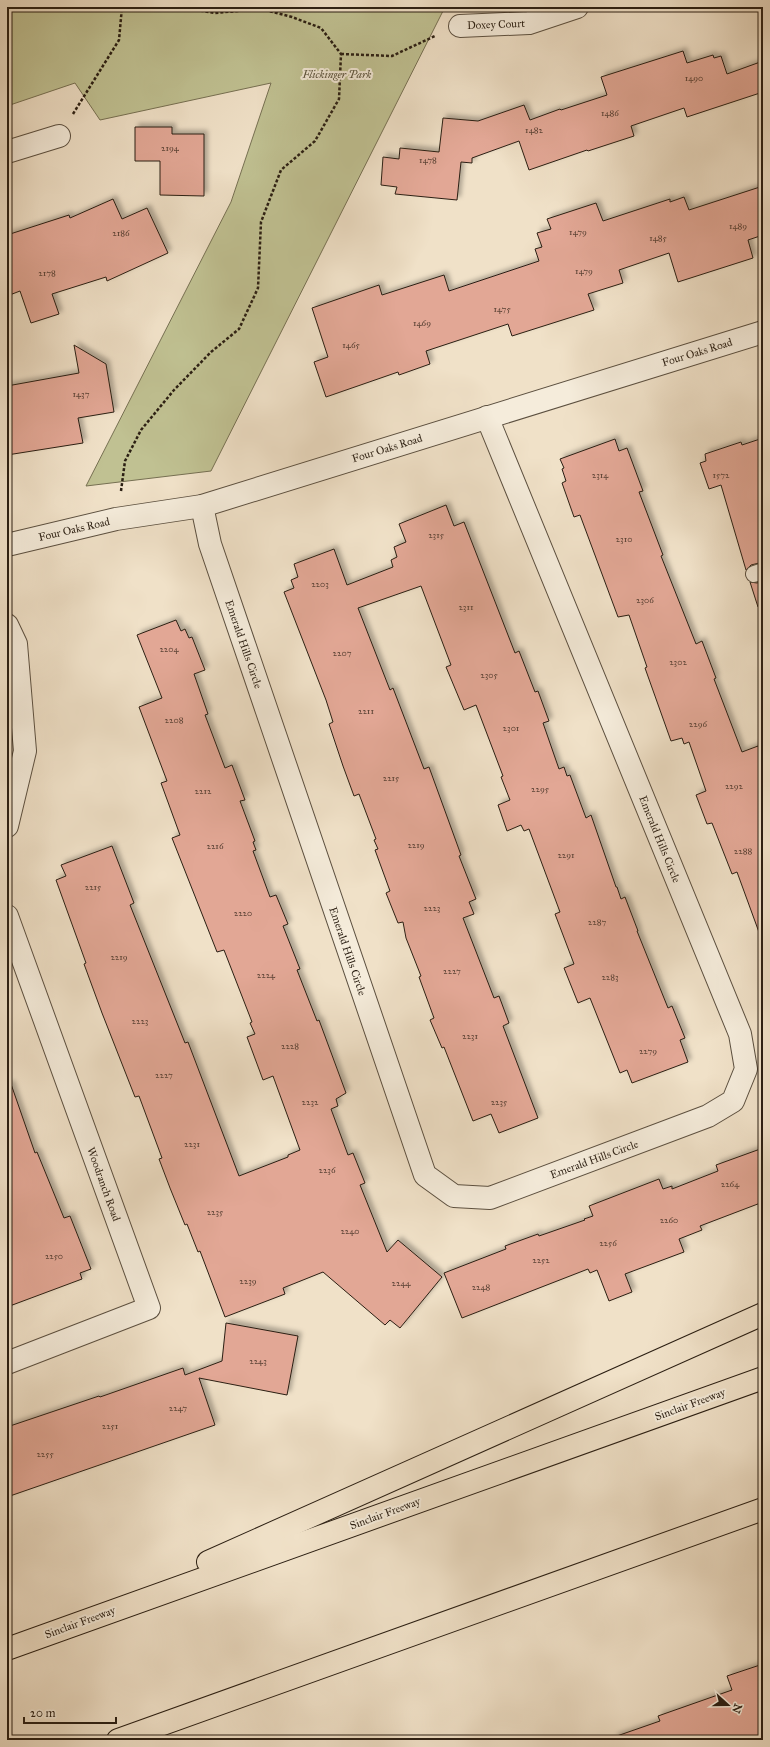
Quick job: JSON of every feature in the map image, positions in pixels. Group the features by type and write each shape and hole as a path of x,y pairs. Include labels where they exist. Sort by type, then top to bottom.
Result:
{"highway":[{"path":"56,1631 763,1314"},
{"name":"Sinclair Freeway","path":"7,1649 763,1378"},
{"path":"118,1740 763,1509"}],"street":[{"name":"Doxey Court","path":"460,26 529,23 577,7"},
{"path":"7,152 58,136"},
{"name":"Four Oaks Road","path":"7,545 116,519 202,506 763,332"},
{"name":"Emerald Hills Circle","path":"202,506 210,544 425,1175 454,1196 490,1198 708,1116 733,1102 746,1069 740,1034 486,417"},
{"path":"7,625 16,644 25,752 7,826"},
{"name":"Woodranch Road","path":"7,916 149,1308 7,1362"}],"path":[{"path":"58,136 88,92 119,40 122,7"},
{"path":"116,519 125,461 141,430 174,390 211,352 239,329 258,288 261,222 281,170 315,142 339,98 341,54 321,28 263,8 215,14 178,7"},
{"path":"341,54 392,56 460,26"}],"green space":[{"name":"Flickinger Park","path":"7,7 445,7 211,471 86,486 231,202 271,83 100,120 75,83 7,106"}],"building":[{"path":"683,51 687,63 713,55 714,58 721,56 727,74 763,61 763,92 687,117 684,108 631,126 634,136 529,170 519,141 472,158 472,163 461,162 457,200 395,194 397,187 381,185 383,157 399,159 400,148 439,152 443,118 478,121 524,105 530,120 607,95 601,77"},
{"path":"135,127 172,127 172,134 204,134 204,196 160,195 160,161 135,161"},
{"path":"763,186 763,235 748,240 753,258 678,282 669,253 619,270 623,283 588,294 594,310 512,336 508,324 426,351 430,364 399,375 398,372 326,397 314,362 328,357 312,308 379,285 382,295 444,275 449,291 539,261 535,249 542,247 537,233 551,229 547,219 596,203 603,221 670,199 670,202 684,197 689,210"},
{"path":"113,199 122,219 147,208 168,253 107,281 106,277 52,294 59,314 31,323 20,291 7,296 7,235 69,215 70,218"},
{"path":"74,345 106,364 114,412 78,418 83,443 7,455 7,386 79,373"},
{"path":"763,438 763,562 751,565 746,570 721,485 709,489 700,463 706,461 705,454 741,442 742,445"},
{"path":"615,439 619,451 627,448 643,491 639,492 663,555 661,556 696,644 702,641 716,678 714,679 742,752 758,746 763,760 763,934 760,935 737,872 732,874 712,823 707,824 696,795 706,791 689,742 684,744 682,738 671,741 645,668 647,667 629,615 618,617 580,515 574,517 562,483 566,481 562,469 564,468 560,459"},
{"path":"446,505 454,526 464,522 515,653 519,651 535,692 538,691 549,721 543,723 559,769 564,767 567,776 570,775 586,818 591,815 621,899 625,897 668,1008 672,1006 685,1038 680,1040 688,1062 632,1083 627,1070 620,1073 590,998 578,1003 564,968 574,964 555,914 560,912 529,829 524,831 521,825 507,831 498,805 510,800 501,777 503,776 476,705 464,710 446,667 451,665 421,586 358,608 390,690 393,688 424,769 429,767 461,855 459,856 476,899 469,902 474,914 463,918 494,998 499,996 509,1023 503,1026 538,1118 499,1133 491,1114 473,1121 444,1047 442,1048 430,1020 434,1018 419,977 421,976 406,938 403,922 398,923 386,893 390,891 375,850 378,849 374,840 376,839 359,794 354,796 329,724 333,722 326,700 284,592 294,588 291,580 298,577 294,564 334,549 347,585 393,567 391,560 397,557 394,547 406,542 399,524"},
{"path":"763,581 763,606 758,607 750,582 757,583"},
{"path":"176,620 181,631 185,629 189,638 192,637 205,670 194,674 208,714 205,715 225,768 232,765 245,800 240,801 255,841 253,842 256,850 253,851 270,897 276,895 288,924 283,926 300,969 297,970 317,1021 319,1020 346,1093 336,1099 338,1106 331,1109 348,1155 353,1153 365,1183 360,1185 387,1252 398,1240 442,1277 400,1328 390,1320 385,1325 323,1272 283,1288 285,1294 225,1317 200,1251 198,1252 187,1224 185,1225 170,1188 159,1159 162,1158 139,1096 135,1097 102,1013 84,964 86,963 56,880 66,876 61,865 112,846 134,903 130,905 185,1043 188,1042 239,1176 288,1157 288,1155 300,1150 273,1076 263,1080 247,1037 255,1034 250,1023 252,1022 224,950 217,952 172,838 180,835 161,783 167,781 139,707 162,698 137,635"},
{"path":"11,1084 35,1153 37,1152 64,1218 70,1216 91,1269 80,1273 82,1279 7,1307 7,1085"},
{"path":"763,1148 763,1202 700,1226 702,1230 679,1239 684,1252 625,1274 632,1292 609,1301 597,1270 590,1273 588,1269 462,1318 444,1273 506,1249 505,1246 538,1234 539,1236 585,1220 584,1219 593,1216 589,1206 659,1179 663,1189 672,1186 672,1189 718,1171 716,1165"},
{"path":"226,1323 298,1336 287,1395 199,1378 215,1425 7,1497 7,1427 183,1368 185,1375 222,1361"},
{"path":"763,1664 763,1740 615,1740 614,1737 660,1721 658,1716 732,1690 727,1676"}]}
